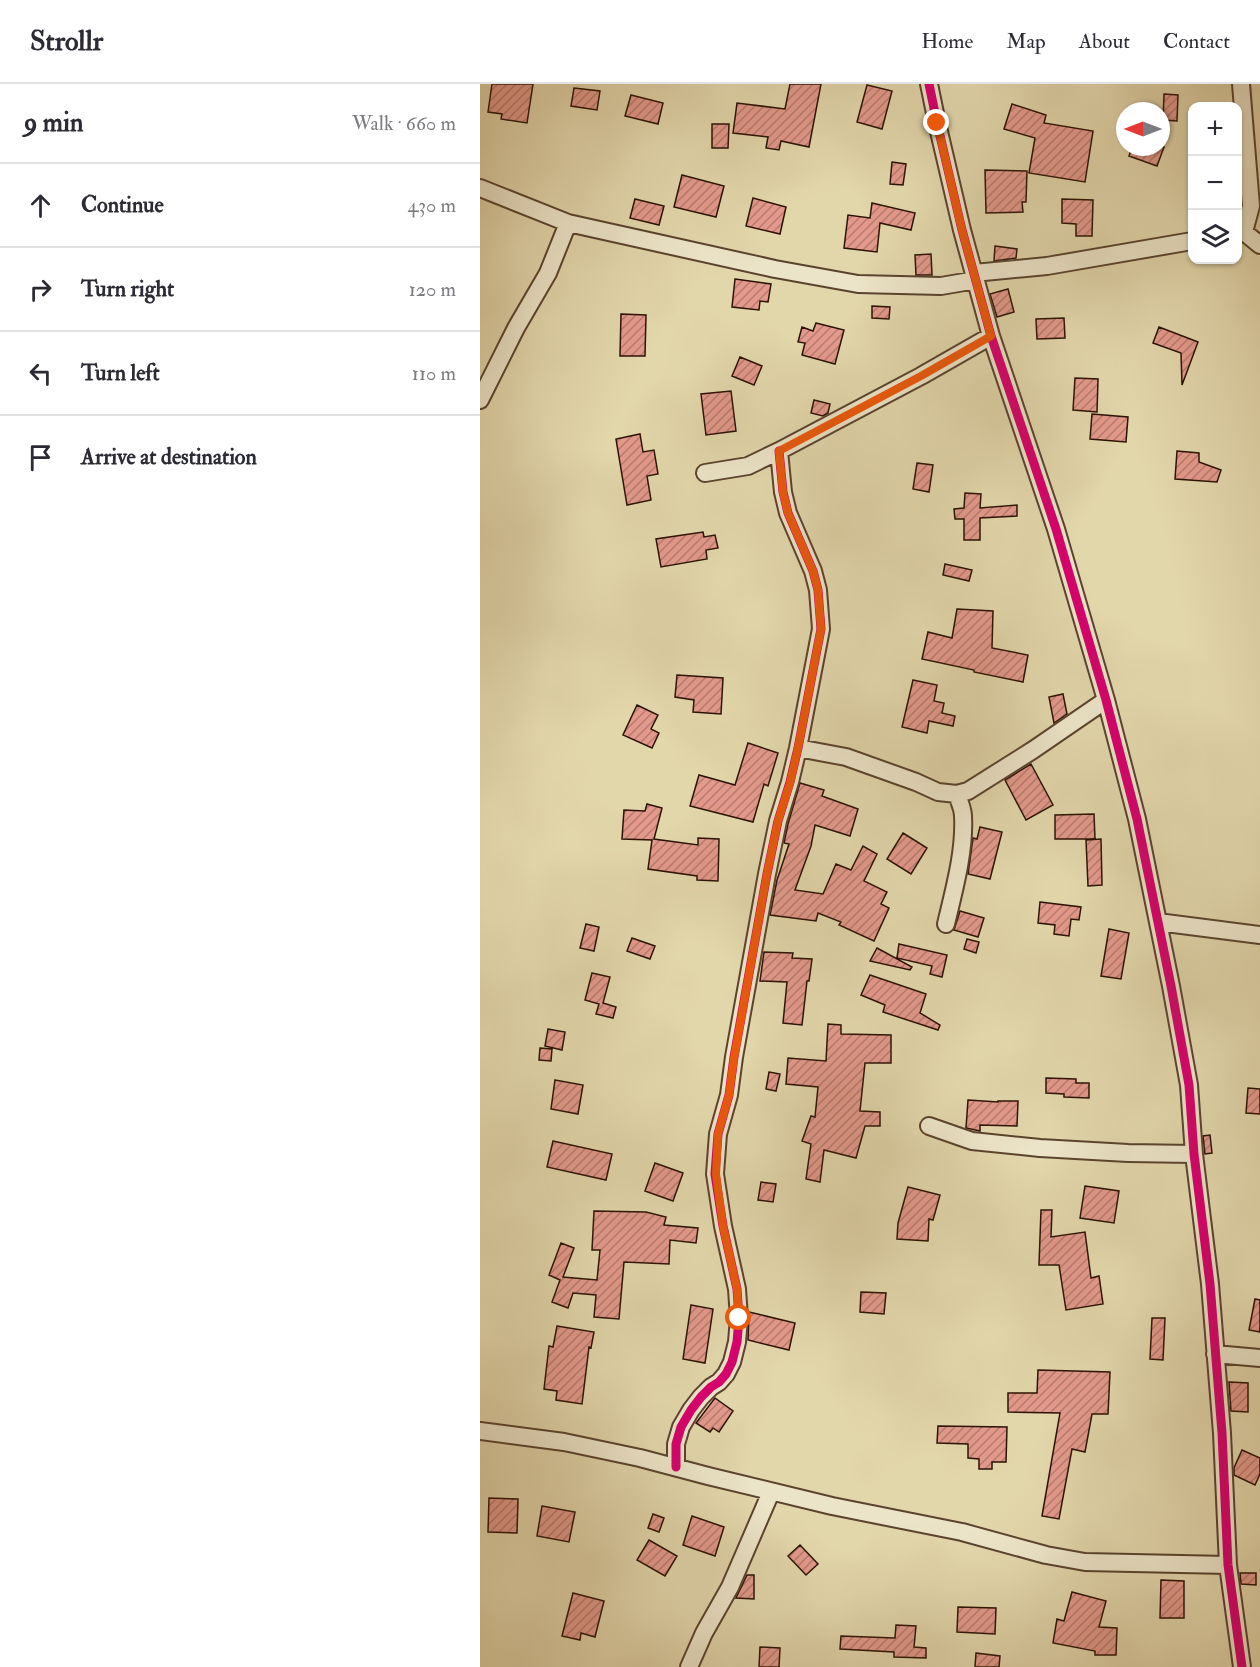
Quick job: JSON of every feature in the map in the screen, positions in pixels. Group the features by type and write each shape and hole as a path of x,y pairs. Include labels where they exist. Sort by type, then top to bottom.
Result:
{"street":[{"path":"929,84 991,336 1056,529 1106,700 1137,819 1158,922 1189,1084 1194,1154 1210,1284 1222,1433 1228,1565 1242,1667"},
{"path":"1241,84 1251,206 1247,230 1260,245"},
{"path":"480,188 568,223 775,269 858,284 941,286 975,277 1188,242"},
{"path":"480,400 516,328 548,273 568,223"},
{"path":"705,474 748,466 921,376 991,336"},
{"path":"675,1467 676,1444 681,1427 701,1396 726,1374 737,1342 739,1318 737,1289 723,1226 716,1174 718,1134 729,1095 767,874 778,821 798,748 821,629 818,590 813,571 788,513 783,492 779,451"},
{"path":"798,748 846,757 907,778 938,792 957,794 968,791 1106,700"},
{"path":"946,924 958,871 962,834 963,814 957,794"},
{"path":"1158,922 1260,935"},
{"path":"929,1126 972,1141 1040,1148 1194,1154"},
{"path":"1215,1354 1260,1358"},
{"path":"480,1431 564,1442 640,1458 843,1508 962,1532 1046,1555 1085,1562 1228,1565"},
{"path":"689,1667 704,1633 730,1587 771,1491"}],"building":[{"path":"492,84 533,84 527,123 501,119 502,114 488,112"},
{"path":"790,84 821,84 809,147 781,141 779,150 766,148 768,137 733,133 737,103 785,109"},
{"path":"867,85 892,91 882,129 857,122"},
{"path":"574,88 600,91 597,110 571,106"},
{"path":"1164,94 1178,95 1177,121 1170,120 1170,102 1164,102"},
{"path":"631,95 663,103 658,124 625,116"},
{"path":"1012,104 1046,115 1044,123 1093,131 1085,182 1029,173 1035,138 1004,129"},
{"path":"712,124 729,124 728,148 712,148"},
{"path":"1129,156 1161,156 1157,166"},
{"path":"892,162 906,164 903,185 890,184"},
{"path":"985,170 1027,171 1026,202 1022,202 1023,212 986,213"},
{"path":"682,175 724,186 716,217 674,207"},
{"path":"753,198 786,207 780,234 746,226"},
{"path":"635,199 664,206 659,225 630,218"},
{"path":"1062,199 1093,200 1092,236 1076,236 1076,224 1062,223"},
{"path":"872,203 915,213 911,230 880,223 877,252 844,248 848,215 870,218"},
{"path":"995,246 1017,249 1016,258 994,261"},
{"path":"931,254 932,275 916,275 915,255"},
{"path":"735,279 771,284 768,302 760,301 759,310 732,307"},
{"path":"1008,289 1014,312 997,317 990,294"},
{"path":"872,306 890,307 889,319 872,318"},
{"path":"621,314 646,315 645,356 620,356"},
{"path":"1064,318 1065,338 1037,339 1036,319"},
{"path":"816,323 844,330 835,364 802,355 805,343 798,342 802,327 813,331"},
{"path":"1159,327 1198,342 1182,385 1181,353 1153,343"},
{"path":"740,357 762,366 754,385 732,376"},
{"path":"1075,378 1098,379 1097,412 1073,410"},
{"path":"731,391 736,431 706,435 701,394"},
{"path":"814,400 830,404 828,413 823,416 811,413"},
{"path":"1092,414 1128,417 1126,442 1090,439"},
{"path":"640,434 643,452 654,450 658,474 647,476 651,500 627,505 616,439"},
{"path":"1177,451 1199,453 1199,462 1221,470 1217,482 1175,479"},
{"path":"917,463 933,465 929,492 913,489"},
{"path":"965,493 981,494 980,508 1017,505 1017,516 980,518 980,540 964,540 964,519 955,519 954,509 964,508"},
{"path":"703,532 704,537 715,535 718,548 706,550 707,559 661,567 656,539"},
{"path":"945,564 972,570 969,581 943,575"},
{"path":"957,609 993,611 992,648 1028,655 1023,682 922,659 928,632 952,638"},
{"path":"677,675 723,678 721,714 693,712 694,700 675,697"},
{"path":"913,680 937,685 934,701 944,703 942,713 955,716 953,726 929,721 927,733 902,727"},
{"path":"1063,694 1067,714 1054,723 1049,697"},
{"path":"637,705 658,715 651,729 659,733 652,748 623,735"},
{"path":"748,743 778,753 768,786 764,784 753,822 690,806 699,775 735,785"},
{"path":"1031,764 1053,805 1026,820 1005,780"},
{"path":"800,783 824,790 822,796 858,809 850,836 815,825 811,846 795,890 823,894 836,864 851,870 863,846 877,854 864,881 887,892 881,904 889,908 874,941 839,925 841,922 818,913 816,921 770,915 777,880 789,844 784,843"},
{"path":"647,804 662,808 654,839 698,845 698,838 719,839 718,881 697,880 697,876 648,869 652,840 622,839 624,810 645,811"},
{"path":"1094,814 1095,839 1055,839 1055,815"},
{"path":"980,827 1002,832 990,879 968,874 973,838 977,839"},
{"path":"903,833 927,848 911,874 887,859"},
{"path":"1101,839 1102,885 1088,886 1086,840"},
{"path":"1040,902 1081,907 1079,920 1071,919 1069,936 1054,934 1055,925 1038,923"},
{"path":"960,911 984,918 978,937 954,930"},
{"path":"586,924 599,927 594,951 580,948"},
{"path":"1109,929 1129,933 1121,979 1101,976"},
{"path":"632,938 655,946 650,959 627,951"},
{"path":"967,939 979,942 976,953 964,949"},
{"path":"899,944 947,955 942,977 930,974 932,966 897,958"},
{"path":"877,948 912,967 910,970 870,961"},
{"path":"764,952 793,953 792,958 812,959 802,1025 783,1023 787,982 760,981"},
{"path":"592,973 610,977 603,1003 616,1007 613,1018 596,1014 599,1004 585,1000"},
{"path":"870,975 926,994 920,1013 940,1025 938,1030 883,1012 885,1005 861,995"},
{"path":"828,1024 841,1025 841,1034 891,1035 891,1063 865,1063 860,1111 880,1112 880,1126 865,1126 856,1158 824,1150 820,1182 806,1179 811,1144 802,1141 811,1116 815,1117 818,1087 786,1084 788,1058 826,1061"},
{"path":"548,1029 565,1032 562,1050 545,1046"},
{"path":"540,1048 552,1049 551,1061 539,1060"},
{"path":"769,1072 780,1074 776,1091 766,1089"},
{"path":"1046,1078 1076,1079 1076,1083 1089,1083 1089,1098 1064,1097 1064,1094 1046,1093"},
{"path":"555,1080 583,1085 578,1114 551,1109"},
{"path":"1248,1088 1260,1089 1260,1114 1246,1113"},
{"path":"968,1100 1018,1101 1017,1126 980,1125 980,1131 966,1128"},
{"path":"1210,1135 1212,1153 1205,1154 1203,1136"},
{"path":"553,1141 612,1154 606,1180 547,1167"},
{"path":"655,1163 683,1173 673,1201 645,1191"},
{"path":"761,1182 776,1184 773,1202 758,1200"},
{"path":"1085,1186 1119,1191 1114,1223 1080,1218"},
{"path":"908,1187 940,1195 933,1220 929,1219 928,1241 897,1239 898,1223"},
{"path":"1041,1210 1052,1210 1051,1237 1085,1232 1091,1278 1099,1276 1103,1304 1066,1310 1059,1265 1039,1265"},
{"path":"594,1211 646,1212 666,1217 664,1225 698,1228 696,1243 670,1240 669,1264 624,1262 619,1319 594,1317 596,1295 573,1293 568,1308 552,1302 560,1280 549,1275 561,1243 574,1248 563,1277 597,1280 600,1250 592,1250"},
{"path":"861,1292 886,1293 884,1314 860,1312"},
{"path":"1255,1299 1260,1300 1260,1332 1249,1330"},
{"path":"691,1305 713,1309 705,1363 683,1359"},
{"path":"749,1312 795,1323 789,1350 748,1340"},
{"path":"1152,1318 1165,1318 1163,1360 1150,1359"},
{"path":"557,1326 594,1332 591,1348 589,1347 582,1404 556,1400 557,1391 544,1389 549,1346 553,1347"},
{"path":"1038,1370 1110,1372 1108,1414 1092,1414 1085,1452 1072,1449 1059,1519 1042,1516 1060,1413 1008,1412 1008,1393 1037,1393"},
{"path":"1229,1382 1248,1383 1248,1412 1231,1411"},
{"path":"715,1398 733,1411 719,1432 713,1428 710,1432 696,1423"},
{"path":"938,1426 1007,1427 1006,1462 992,1462 992,1469 979,1469 979,1459 968,1458 968,1444 937,1443"},
{"path":"1242,1450 1260,1458 1260,1474 1255,1485 1234,1475 1234,1468"},
{"path":"489,1498 518,1499 517,1533 488,1532"},
{"path":"542,1506 575,1512 569,1542 537,1536"},
{"path":"653,1514 664,1518 659,1532 648,1528"},
{"path":"692,1516 724,1527 715,1556 683,1545"},
{"path":"649,1540 677,1556 665,1576 637,1560"},
{"path":"800,1545 818,1564 806,1575 788,1556"},
{"path":"1240,1573 1256,1573 1256,1585 1241,1584"},
{"path":"747,1575 754,1575 754,1599 736,1598"},
{"path":"1161,1580 1184,1581 1184,1618 1160,1618"},
{"path":"1072,1592 1106,1601 1099,1627 1117,1628 1116,1655 1095,1655 1095,1651 1053,1643 1057,1619 1064,1621"},
{"path":"573,1593 604,1601 595,1637 581,1633 580,1640 562,1636"},
{"path":"958,1607 996,1608 995,1634 957,1632"},
{"path":"896,1625 916,1626 914,1647 926,1648 926,1658 894,1657 894,1652 840,1649 841,1636 895,1638"},
{"path":"760,1647 780,1648 779,1667 759,1667"},
{"path":"976,1653 1000,1656 999,1667 975,1667"}],"cycle path":[{"path":"929,84 962,230 991,336 1056,529 1106,700 1137,819 1171,986 1189,1085 1194,1154 1210,1284 1222,1433 1228,1565 1242,1667"},
{"path":"676,1467 676,1444 681,1427 701,1397 726,1374 737,1342 739,1318 737,1289 723,1226 715,1174 718,1134 729,1095 767,874 778,821 798,748 821,629 818,590 813,571 788,513 783,492 779,451"}],"route":[{"path":"739,1318 737,1289 718,1195 716,1174 718,1134 729,1095 767,874 778,821 798,748 821,629 818,590 813,571 788,513 783,492 779,451 991,336 962,230 937,123"}]}
